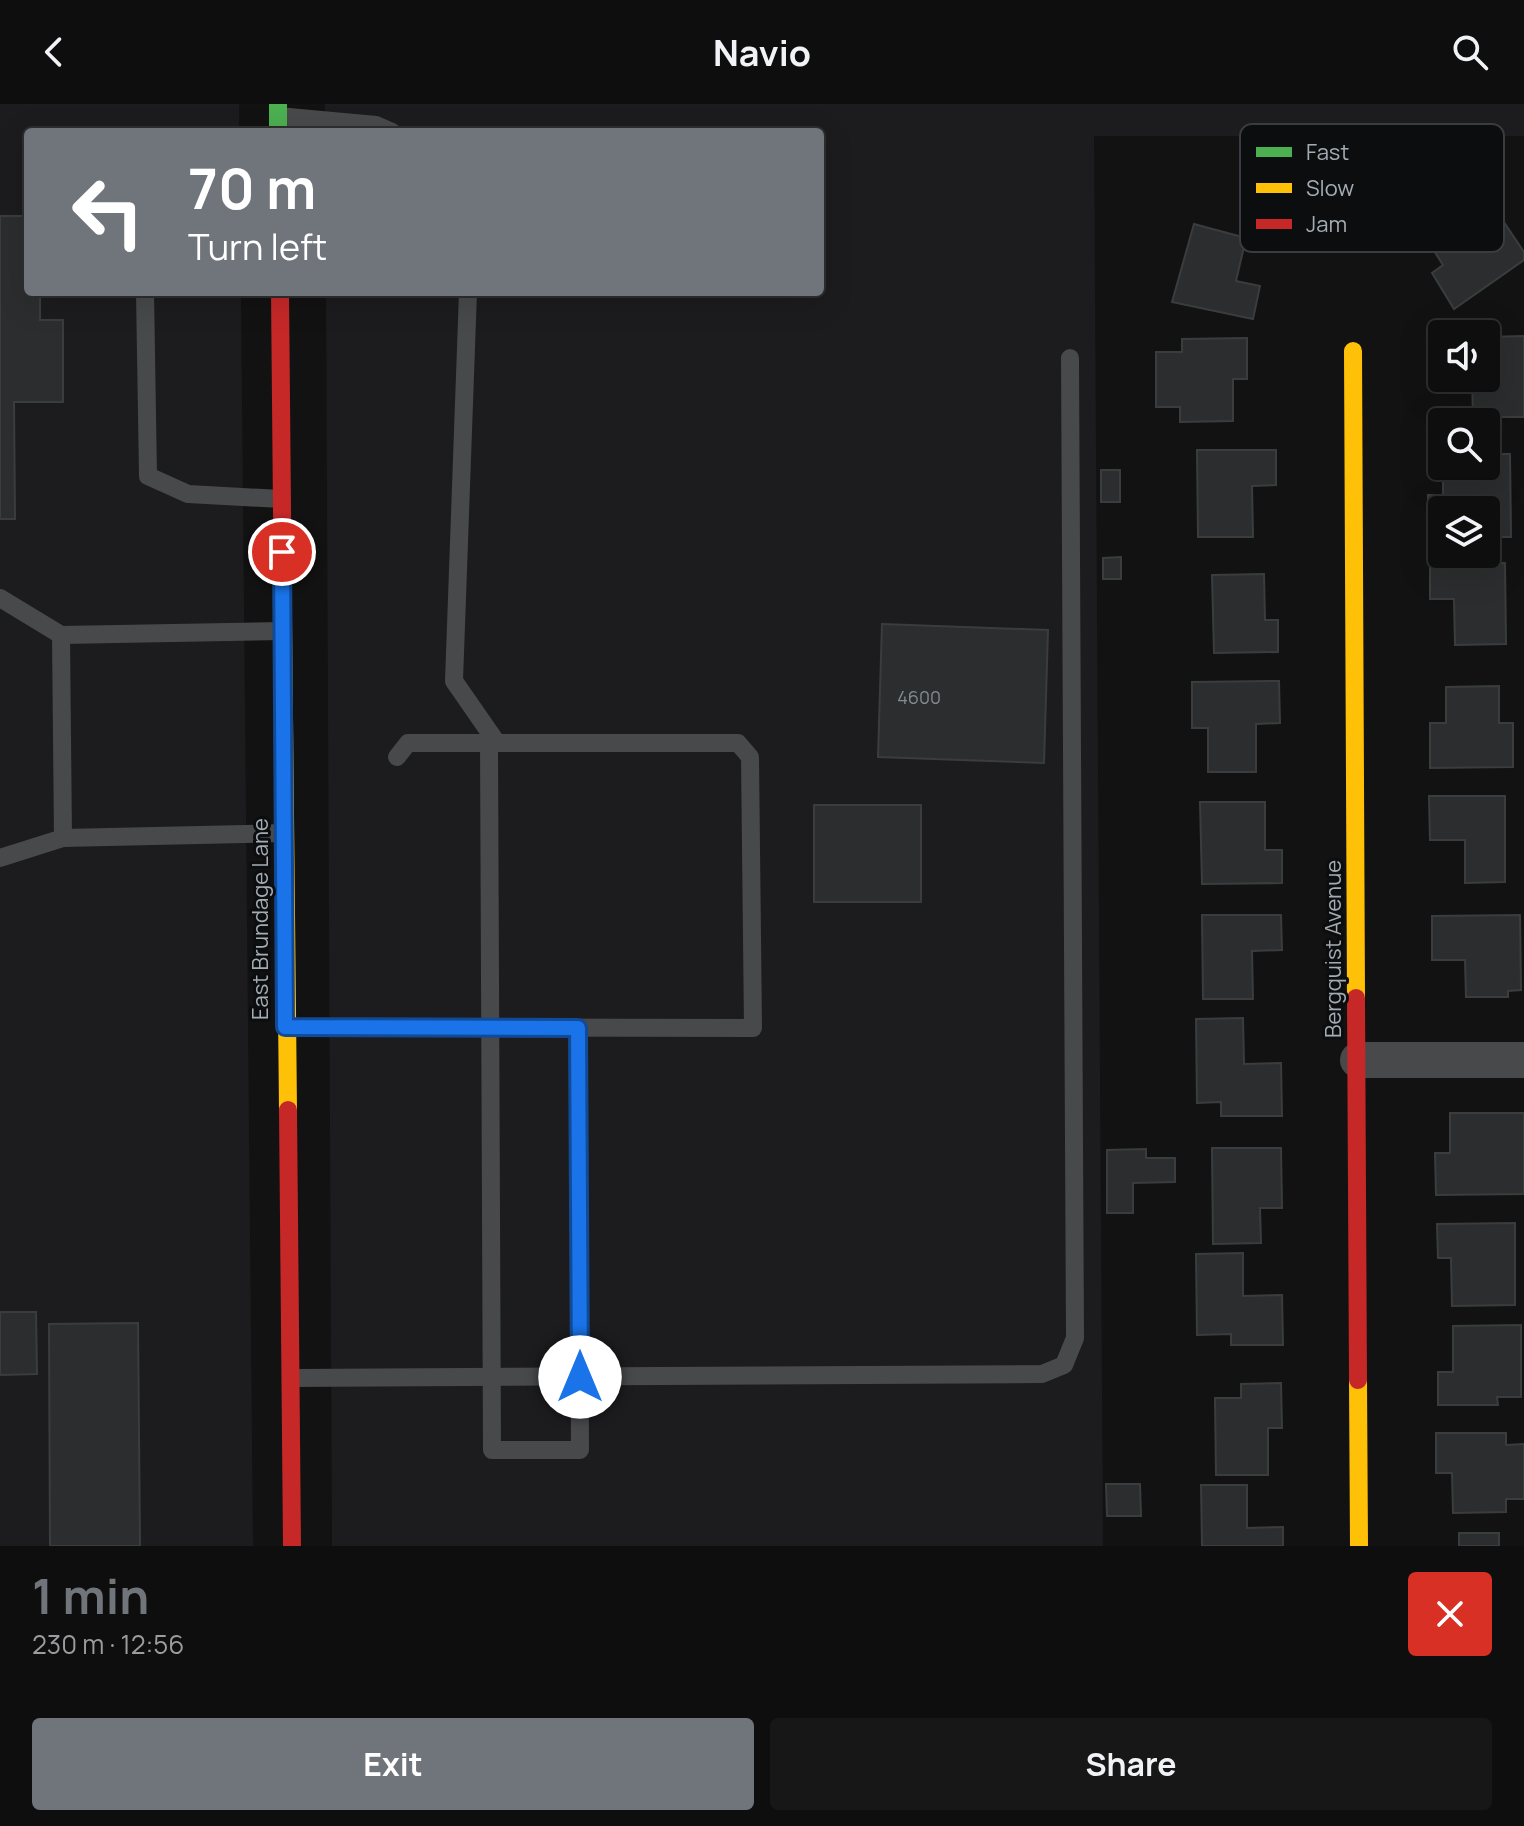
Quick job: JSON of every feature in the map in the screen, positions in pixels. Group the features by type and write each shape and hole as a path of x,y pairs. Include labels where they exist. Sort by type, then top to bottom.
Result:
{"main road":[{"name":"East Brundage Lane","path":"280,296 292,1546"},
{"name":"Bergquist Avenue","path":"1353,351 1359,1546"}],"street":[{"path":"1358,1060 1524,1060"}],"lane":[{"path":"278,117 383,128"},
{"path":"145,296 148,476 188,494 281,499"},
{"path":"468,296 454,681 493,743 492,1450 580,1450 578,1028"},
{"path":"288,1378 1042,1374 1064,1365 1075,1338 1070,358"},
{"path":"0,598 61,635 282,631"},
{"path":"61,635 63,838"},
{"path":"285,1027 753,1028 750,757 738,743 408,743 397,757"},
{"path":"0,858 63,838 284,833"}],"shaded area":[{"path":"0,104 239,104 239,128 24,128 24,296 241,296 253,1546 0,1546"},
{"path":"325,104 1524,104 1524,136 1504,136 1504,124 1240,124 1240,136 1094,136 1103,1546 332,1546 326,296 824,296 824,128 325,128"}],"building":[{"path":"0,216 24,216 24,296 40,296 40,320 63,320 63,402 14,402 15,519 0,519"},
{"path":"1504,222 1524,252 1524,260 1454,309 1432,273 1443,265 1435,252 1504,252"},
{"path":"1194,224 1240,236 1240,252 1243,252 1236,281 1260,286 1253,319 1172,302"},
{"path":"1524,336 1524,417 1500,417 1500,408 1473,408 1472,392 1500,392 1500,337"},
{"path":"1247,338 1247,379 1233,379 1233,421 1180,422 1180,407 1156,407 1156,352 1182,352 1182,339"},
{"path":"1197,450 1276,450 1276,485 1252,486 1253,537 1198,537"},
{"path":"1500,454 1510,454 1511,537 1500,537 1500,496 1428,496 1443,495 1443,480 1500,480"},
{"path":"1101,470 1120,470 1120,502 1101,502"},
{"path":"1121,557 1121,579 1103,579 1103,558"},
{"path":"1500,563 1505,563 1506,644 1455,645 1454,599 1430,599 1430,568 1500,568"},
{"path":"1264,574 1265,620 1278,620 1278,652 1214,653 1212,575"},
{"path":"882,624 1048,630 1044,763 878,757"},
{"path":"1279,681 1280,723 1256,724 1256,772 1208,772 1208,728 1192,728 1192,682"},
{"path":"1499,686 1499,723 1513,723 1513,767 1430,768 1430,723 1446,723 1446,687"},
{"path":"1429,796 1505,796 1505,882 1465,883 1465,840 1430,840"},
{"path":"1200,802 1265,802 1265,850 1282,850 1282,883 1202,884"},
{"path":"814,805 921,805 921,902 814,902"},
{"path":"1202,915 1281,915 1282,950 1252,951 1253,999 1203,999"},
{"path":"1520,915 1521,990 1508,991 1508,997 1466,997 1465,960 1432,960 1432,916"},
{"path":"1243,1018 1244,1064 1281,1063 1282,1116 1221,1116 1221,1102 1197,1103 1196,1019"},
{"path":"1450,1113 1524,1113 1524,1194 1436,1195 1435,1153 1450,1153"},
{"path":"1212,1148 1281,1148 1282,1208 1260,1208 1261,1243 1213,1244"},
{"path":"1146,1149 1146,1158 1175,1158 1175,1182 1133,1183 1133,1213 1107,1213 1107,1150"},
{"path":"1515,1223 1515,1305 1452,1306 1451,1258 1438,1258 1437,1224"},
{"path":"1243,1253 1243,1296 1282,1295 1283,1345 1231,1345 1231,1334 1197,1335 1196,1254"},
{"path":"0,1312 36,1312 37,1374 0,1375"},
{"path":"138,1323 140,1546 50,1546 49,1324"},
{"path":"1521,1325 1521,1397 1497,1397 1498,1405 1438,1405 1438,1372 1453,1372 1453,1326"},
{"path":"1281,1383 1282,1428 1268,1428 1268,1475 1216,1475 1215,1398 1241,1398 1241,1384"},
{"path":"1436,1433 1506,1433 1506,1445 1524,1444 1524,1499 1506,1499 1506,1512 1453,1513 1452,1473 1436,1473"},
{"path":"1106,1484 1140,1484 1141,1516 1107,1516"},
{"path":"1201,1485 1247,1485 1247,1528 1283,1527 1283,1546 1202,1546"},
{"path":"1459,1533 1499,1533 1499,1546 1459,1546"}],"traffic: fast":[{"path":"278,104 278,128"}],"traffic: slow":[{"path":"1353,351 1356,998"},
{"path":"283,617 288,1110"},
{"path":"1358,1380 1359,1546"}],"traffic: jam":[{"path":"280,296 283,617"},
{"path":"1356,998 1358,1380"},
{"path":"288,1110 292,1546"}],"route":[{"path":"282,552 285,1027 578,1028 580,1377"}]}
